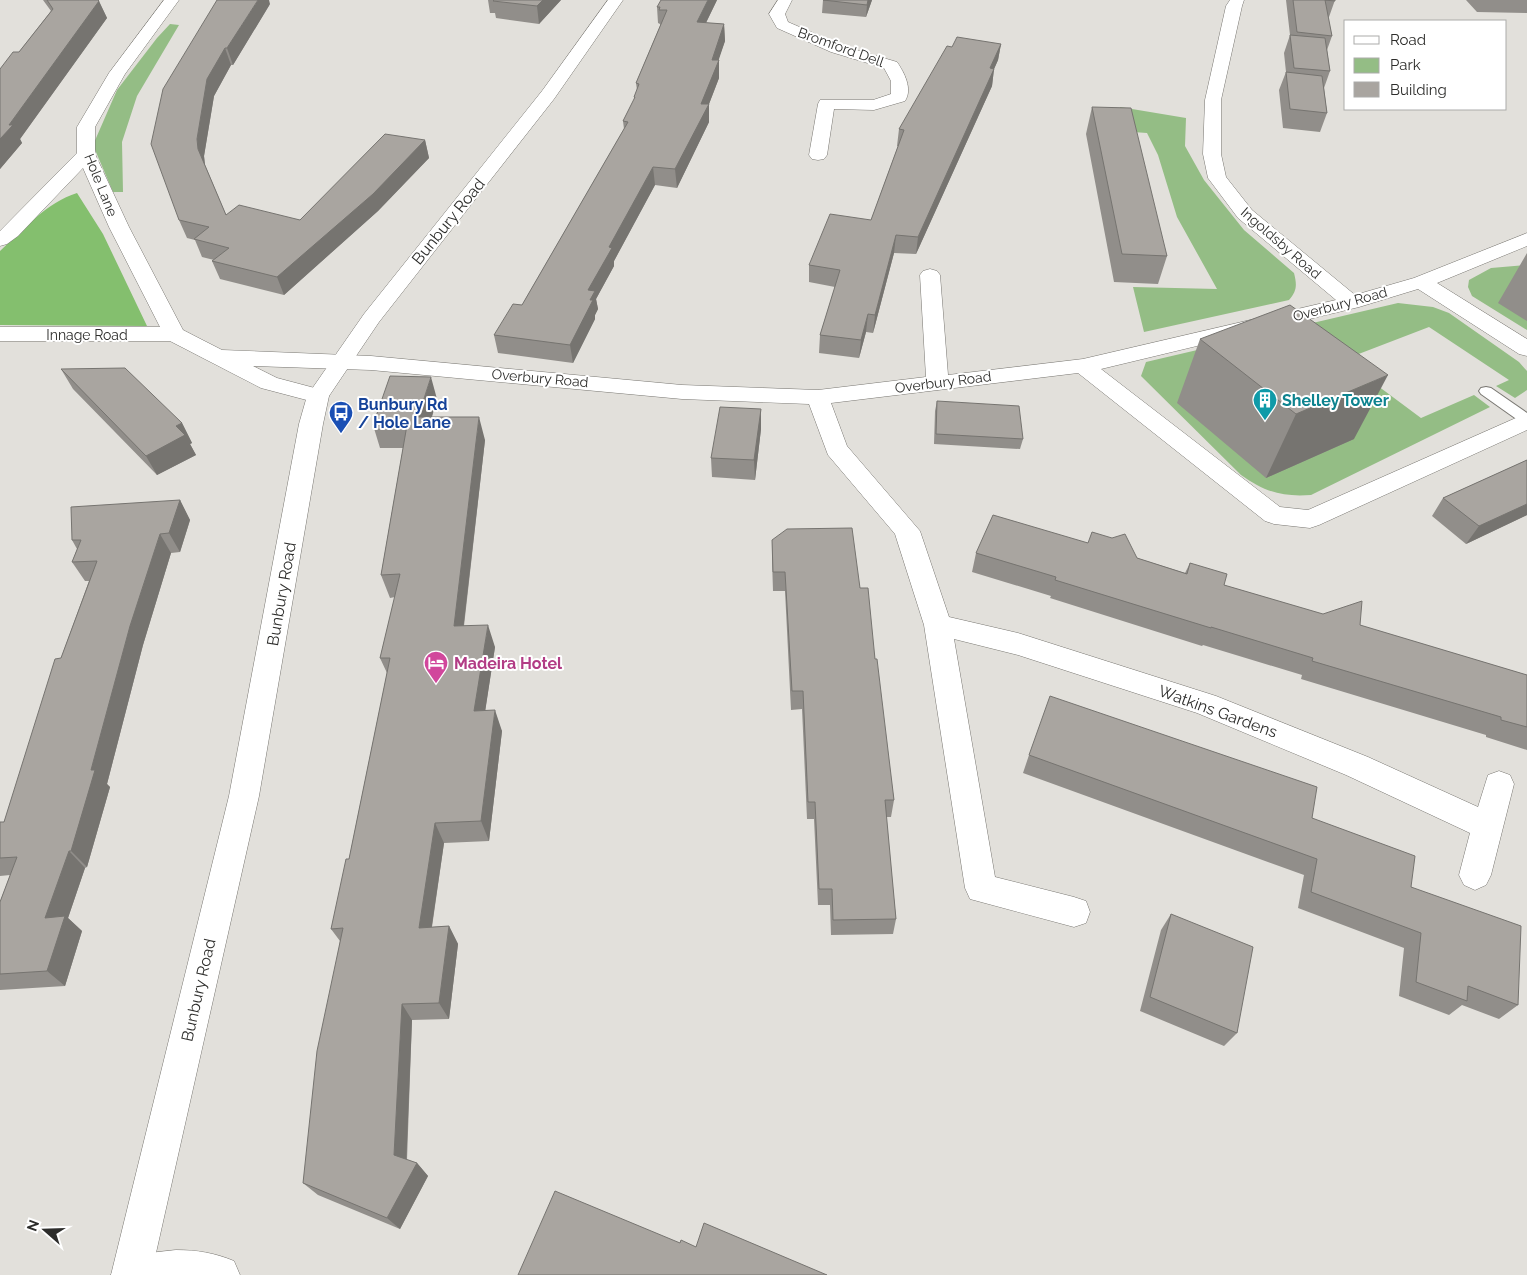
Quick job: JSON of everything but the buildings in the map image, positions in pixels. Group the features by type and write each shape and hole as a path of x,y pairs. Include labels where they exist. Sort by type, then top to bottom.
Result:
{"street":[{"name":"Hole Lane","path":"172,0 117,72 86,127 86,154 119,227 174,334"},
{"name":"Bunbury Road","path":"131,1275 244,796 318,396 371,318 548,95 616,0"},
{"name":"Bromford Dell","path":"785,0 777,14 782,25 837,49 891,65 899,81 900,97 874,105 826,104 818,155"},
{"name":"Ingoldsby Road","path":"1237,0 1234,6 1213,100 1212,154 1217,178 1245,214 1352,303"},
{"path":"0,240 11,232 86,154"},
{"name":"Overbury Road","path":"342,362 398,365 682,392 818,397 1084,366 1352,303 1420,282 1527,239"},
{"path":"930,275 937,382"},
{"path":"1420,282 1527,349"},
{"name":"Innage Road","path":"0,334 174,334"},
{"path":"174,334 269,384 318,396"},
{"path":"218,356 342,362"},
{"path":"1084,366 1274,515 1310,519 1527,420"},
{"path":"818,397 836,449 907,531 938,625 981,888 1074,912"},
{"name":"Watkins Gardens","path":"938,625 1018,644 1206,704 1357,766 1487,826"},
{"path":"1475,875 1499,784"},
{"path":"131,1275 176,1271 210,1271 220,1275"}],"lane":[{"path":"1486,391 1527,420"}],"green space":[{"path":"170,24 179,25 137,96 122,142 123,192 113,192 93,145 117,90"},
{"path":"1120,107 1186,118 1185,146 1204,180 1244,230 1294,273 1296,288 1289,300 1144,332 1133,287 1217,289 1177,217 1158,155 1147,133 1119,131"},
{"path":"77,193 103,234 147,326 0,325 0,251 46,210 66,197"},
{"path":"1527,265 1527,330 1472,296 1468,287 1469,280 1491,268"},
{"path":"1398,303 1433,307 1449,313 1519,362 1527,371 1527,390 1515,398 1496,386 1509,380 1429,327 1343,360 1421,418 1474,395 1490,407 1311,495 1291,495 1274,492 1258,486 1241,475 1141,376 1146,362"}],"place":[{"name":"Shelley Tower","path":"1265,421"},
{"name":"Bunbury Rd / Hole Lane","path":"341,434"},
{"name":"Madeira Hotel","path":"436,684"}]}
